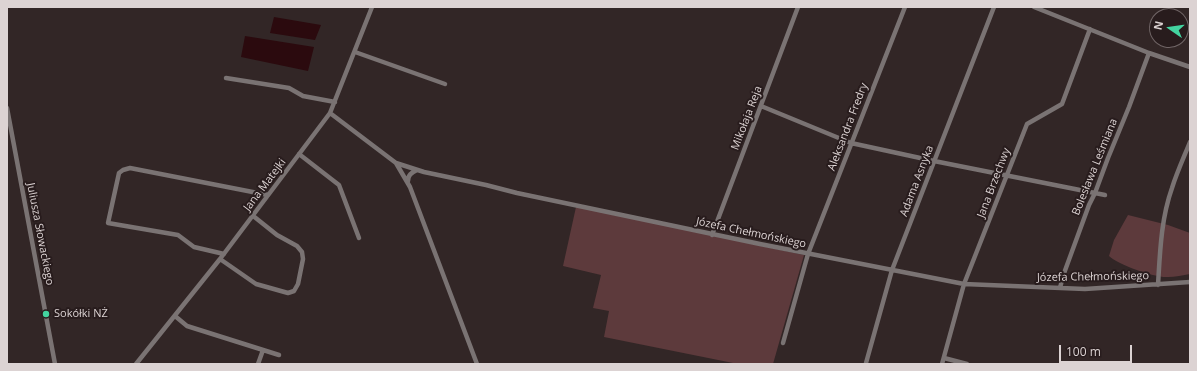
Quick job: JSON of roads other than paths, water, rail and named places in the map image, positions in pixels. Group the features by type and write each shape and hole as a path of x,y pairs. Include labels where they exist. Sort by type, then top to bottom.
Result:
{"street":[{"name":"Jana Matejki","path":"136,364 224,254 330,113 372,7"},
{"name":"Mikołaja Reja","path":"712,235 798,7"},
{"name":"Aleksandra Fredry","path":"783,343 808,254 905,7"},
{"name":"Adama Asnyka","path":"866,363 892,270 994,7"},
{"path":"1034,7 1190,67"},
{"name":"Jana Brzechwy","path":"942,364 964,284 1027,124 1062,104 1090,29"},
{"path":"355,52 445,84"},
{"name":"Bolesława Leśmiana","path":"1060,288 1065,269 1089,205 1095,193 1149,52"},
{"path":"226,78 289,88 303,96 335,102"},
{"path":"761,106 852,143 934,162 1105,195"},
{"name":"Juliusza Słowackiego","path":"7,108 55,364"},
{"name":"Józefa Chełmońskiego","path":"330,113 396,163 417,170 523,195 808,254 964,284 1060,288 1158,285 1190,282"},
{"path":"1158,285 1160,243 1166,208 1171,188 1190,142"},
{"path":"299,154 339,185 359,238"},
{"path":"396,163 408,182 477,364"},
{"path":"224,254 194,247 178,235 108,223 119,173 130,168 268,195"},
{"path":"408,182 410,174 417,170"},
{"path":"220,259 256,284 288,293 296,289 303,259 302,252 297,246 277,235 252,215"},
{"path":"175,316 187,326 279,355"},
{"path":"258,364 263,350"},
{"path":"944,358 967,364"}],"place":[{"name":"Sokółki NŻ","path":"46,314"}]}
